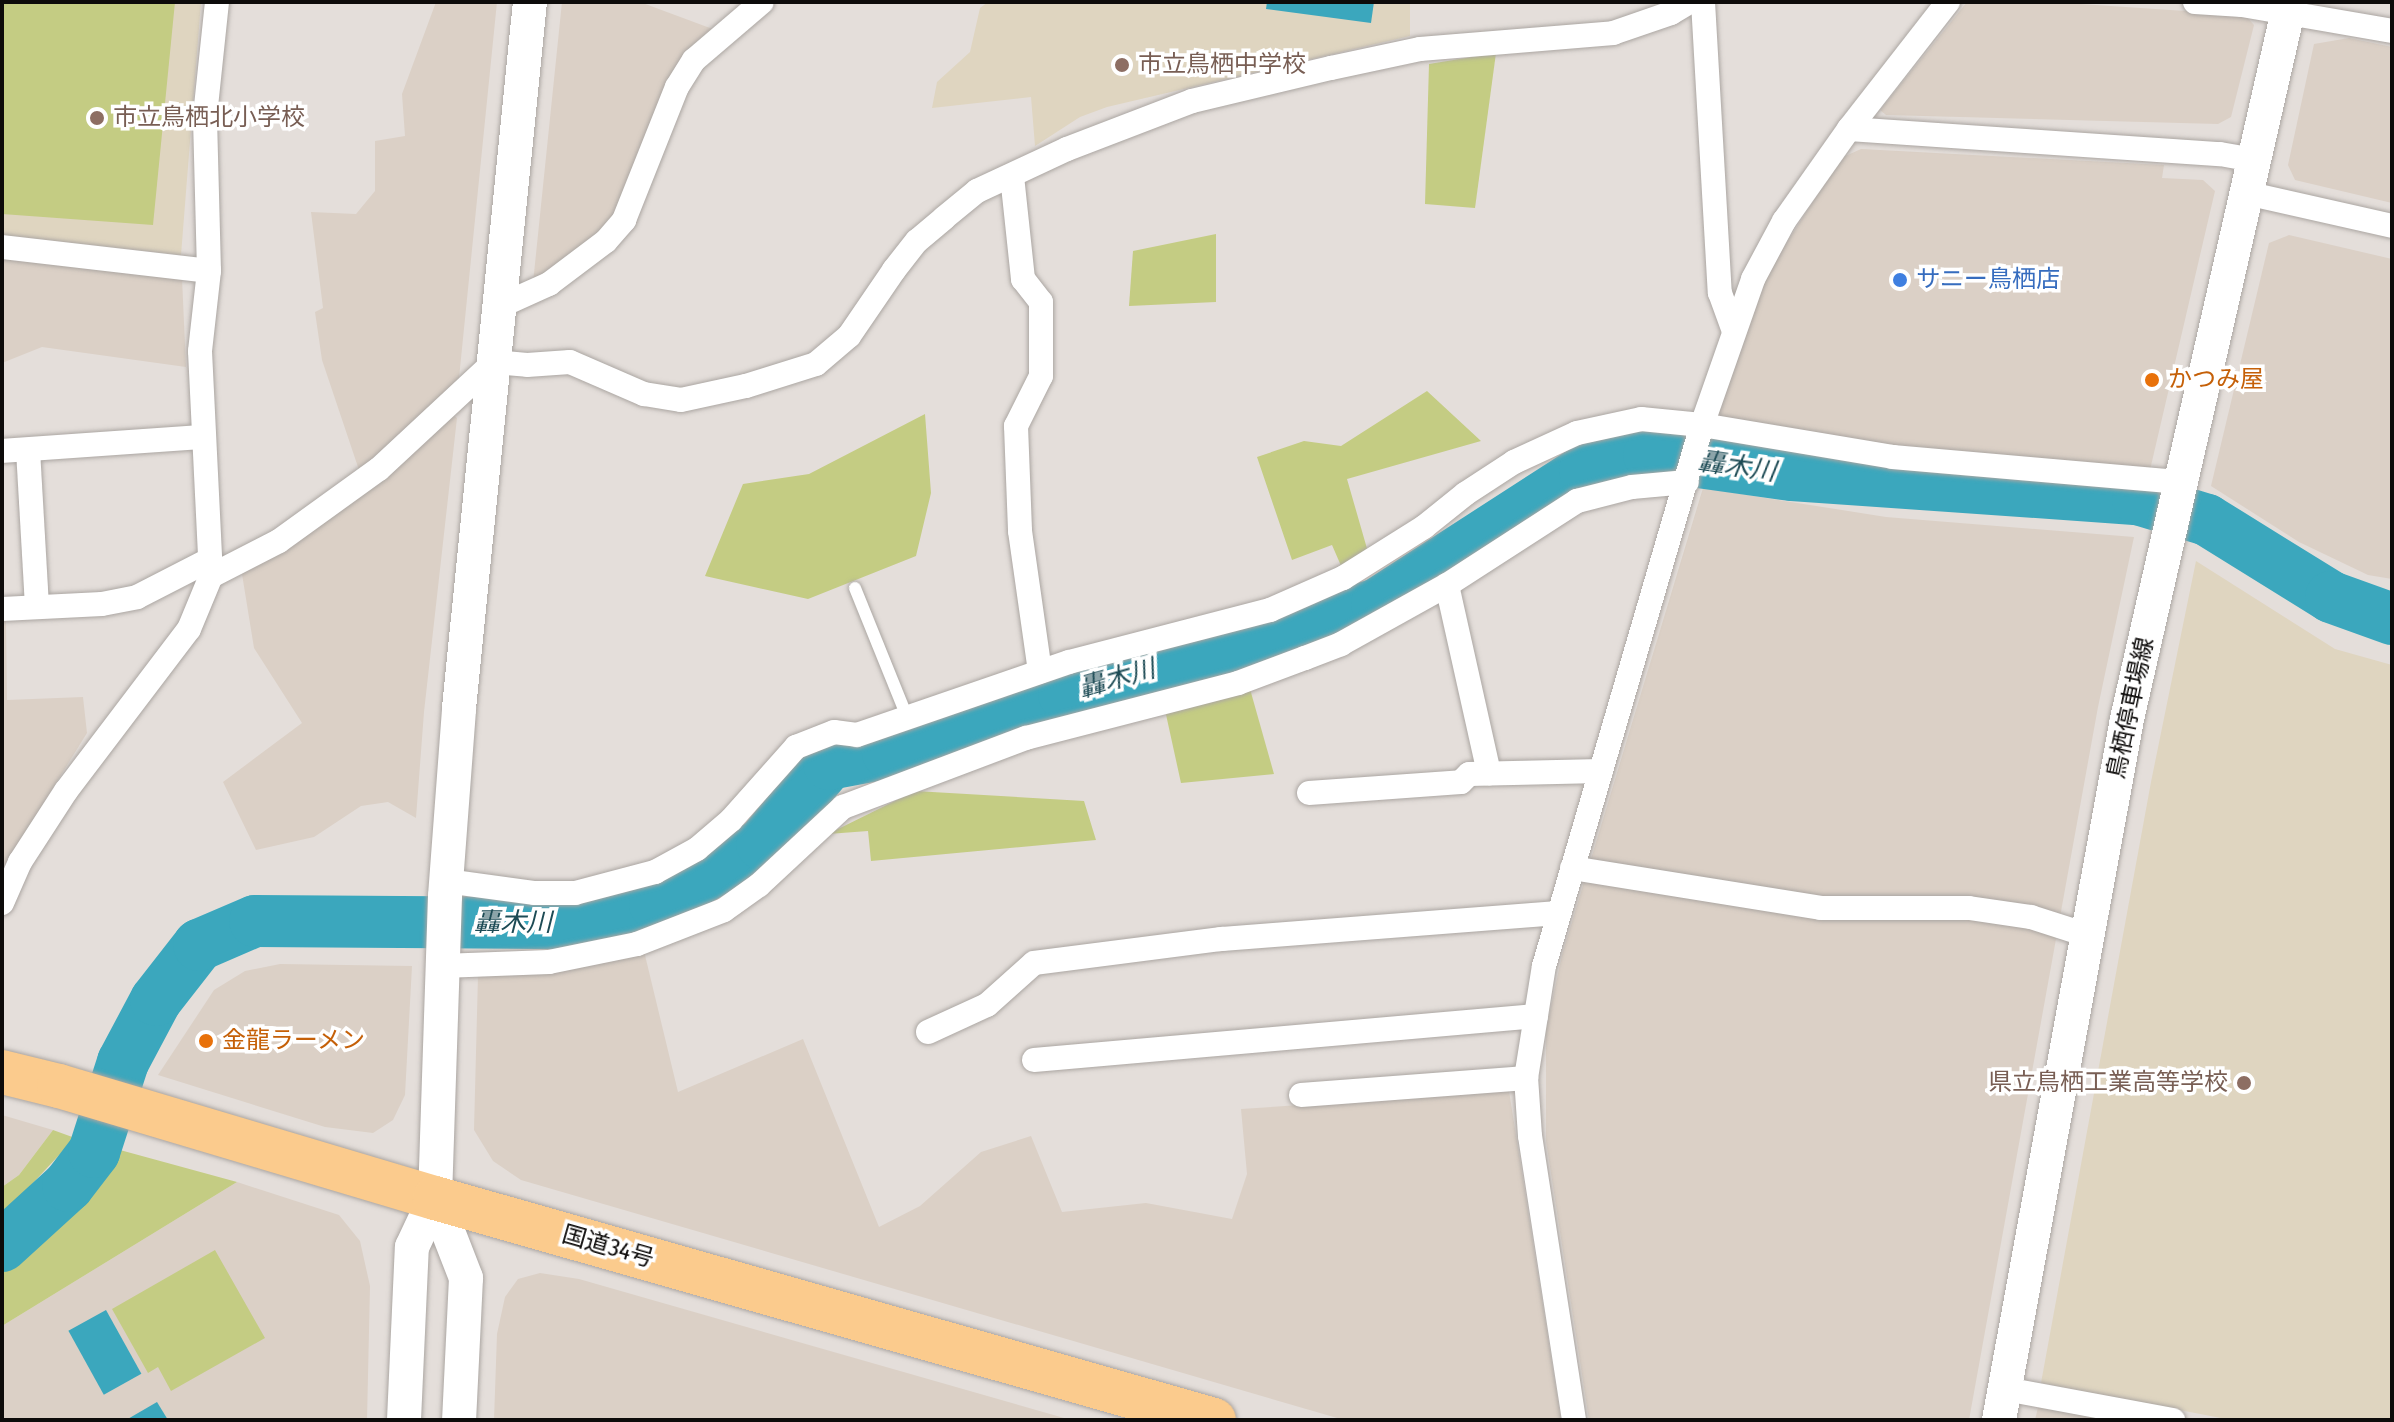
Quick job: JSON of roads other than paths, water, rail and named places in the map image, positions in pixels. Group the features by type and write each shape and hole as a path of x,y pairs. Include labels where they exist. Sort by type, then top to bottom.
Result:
{"highway":[{"name":"国道34号","path":"2,1072 1214,1420"}],"street":[{"path":"2,903 20,862 66,791 189,629 210,568 200,351 209,271 205,116 217,2"},
{"path":"459,1420 466,1278 435,1198 442,960 459,708 530,2"},
{"path":"500,306 549,284 606,241 624,220 682,78 694,60 762,2"},
{"path":"2,609 102,604 137,597 279,541 379,469 494,362 527,365 570,362 644,394 681,400 746,386 816,364 849,336 917,241 977,191 1067,149 1192,101 1420,49 1613,33 1671,13 1689,2"},
{"path":"1703,2 1720,293 1733,329"},
{"path":"1574,1420 1530,1136 1526,1078 1544,966 1702,425 1753,279 1784,221 1849,129 1948,2"},
{"path":"2195,2 2289,9 2392,31"},
{"name":"鳥栖停車場線","path":"2002,1404 2127,719 2289,9"},
{"path":"1849,129 2220,154 2254,160"},
{"path":"1012,176 1023,279 1041,302 1041,376 1016,426 1020,531 1040,672"},
{"path":"2246,193 2392,226"},
{"path":"2,247 209,271"},
{"path":"446,889 575,893 655,872 697,849 731,820 796,747 834,732 857,735 1040,672 1270,610 1343,578 1424,527 1465,494 1514,462 1577,433 1641,419 1702,425 1893,457 2180,482"},
{"path":"2,451 204,437"},
{"path":"28,450 37,607"},
{"path":"442,960 549,962 637,944 724,910 759,885 843,807 1026,738 1238,683 1341,644 1447,585 1577,501 1632,487 1688,478"},
{"path":"1447,585 1489,773"},
{"path":"1309,793 1461,782 1469,774 1601,771"},
{"path":"1572,868 1821,908 1969,908 2031,917 2087,935"},
{"path":"928,1032 987,1005 1034,963 1221,939 1559,913"},
{"path":"1034,1060 1536,1016"},
{"path":"1301,1095 1526,1078"},
{"path":"404,1420 412,1247 435,1198"},
{"path":"2002,1404 2173,1420"}],"lane":[{"path":"855,588 907,717"}],"water":[{"path":"1267,2 1374,2 1371,23 1266,9"},
{"path":"106,1310 141,1374 104,1395 68,1331"},
{"path":"157,1402 168,1420 126,1420"}],"waterway":[{"name":"轟木川","path":"2,1246 68,1186 94,1152 123,1062 156,1000 199,945 255,921 567,923 655,904 762,844 829,764 888,753 1064,694 1377,604 1585,470 1649,455 1792,475 2138,499 2207,520 2331,597 2392,619"}],"place":[{"name":"市立鳥栖中学校","path":"1122,65"},
{"name":"市立鳥栖北小学校","path":"97,118"},
{"name":"サニー鳥栖店","path":"1900,280"},
{"name":"かつみ屋","path":"2152,380"},
{"name":"金龍ラーメン","path":"206,1041"},
{"name":"県立鳥栖工業高等学校","path":"2244,1083"}]}
